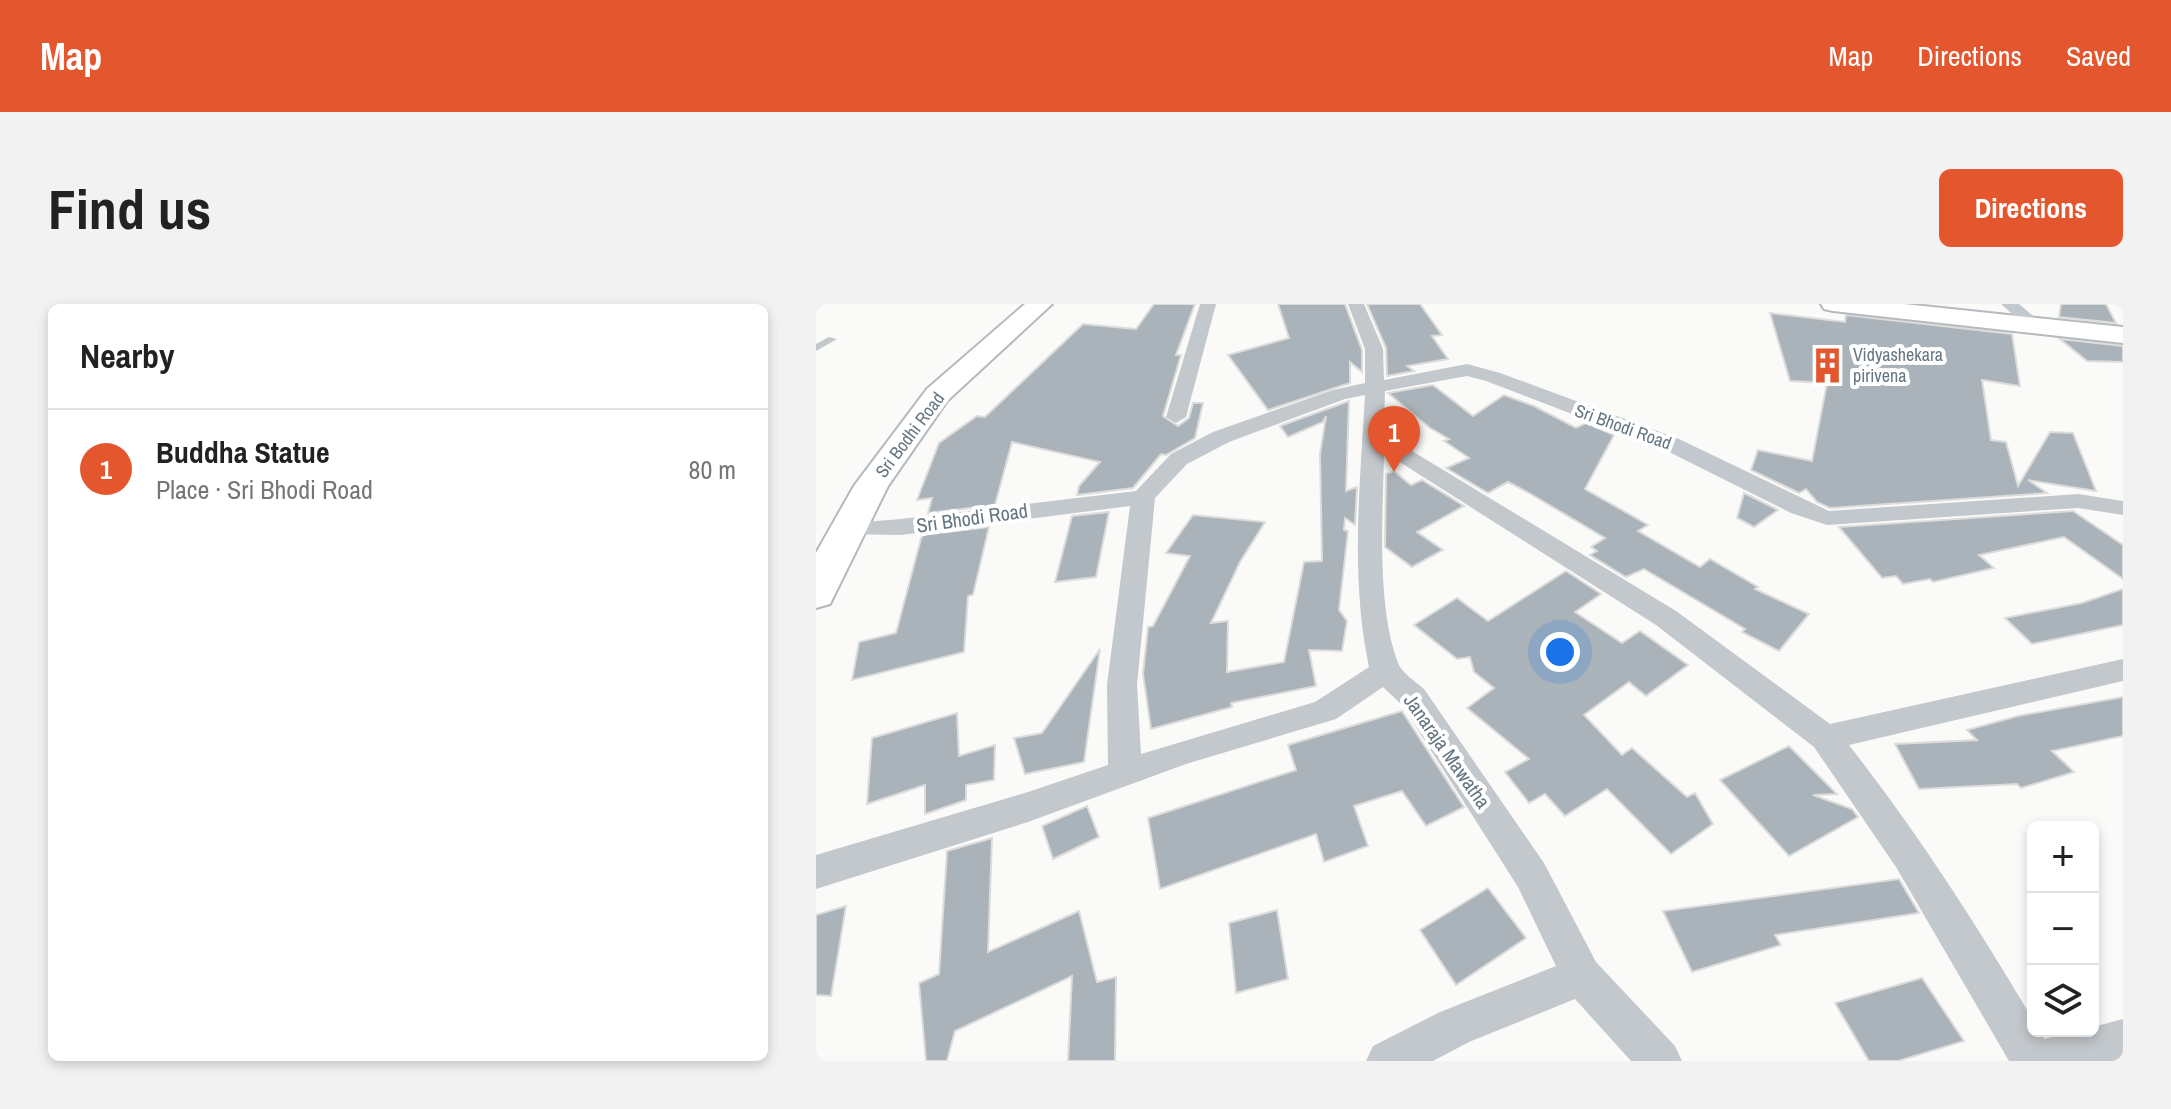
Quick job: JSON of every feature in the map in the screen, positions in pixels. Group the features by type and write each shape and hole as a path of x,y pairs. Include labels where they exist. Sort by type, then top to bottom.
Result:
{"street":[{"name":"Sri Bodhi Road","path":"816,595 822,577 871,486 937,395 1040,304"},
{"path":"1176,417 1208,304"},
{"path":"816,872 1325,711 1385,671 1374,623 1370,543 1374,349 1356,304"},
{"path":"1833,304 2123,335"},
{"path":"2009,304 2037,327"},
{"name":"Sri Bhodi Road","path":"848,529 901,527 1143,497 1179,459 1221,437 1302,406 1375,387 1467,370 1681,448 1799,508 1827,518 2078,501 2123,508"},
{"path":"1373,436 1666,618 1825,738 1865,790 1967,943 2033,1061"},
{"path":"1125,772 1122,685 1143,497"},
{"path":"1825,738 2123,670"},
{"name":"Janaraja Mawatha","path":"1385,671 1413,697 1531,875 1582,976 1660,1061"},
{"path":"1388,1061 1455,1027 1582,976"},
{"path":"2044,1061 2123,1040"}],"lane":[{"path":"816,348 832,339"}],"building":[{"path":"1154,304 1195,304 1176,355 1181,355 1163,416 1178,426 1189,418 1193,403 1203,403 1195,438 1166,455 1161,454 1133,488 1077,495 1079,486 1100,462 1012,442 995,505 928,513 932,498 917,500 939,443 977,416 985,417 1083,324 1136,329"},
{"path":"1278,304 1345,304 1362,350 1362,372 1350,362 1350,383 1268,410 1228,355 1289,338"},
{"path":"1367,304 1420,304 1442,335 1432,336 1448,359 1407,366 1414,371 1387,376 1386,348"},
{"path":"2061,304 2106,304 2116,323 2059,317"},
{"path":"1770,313 1845,322 1846,315 2012,334 2020,386 1982,380 1991,440 2006,442 2018,486 2050,432 2073,433 2096,491 2028,480 2047,493 1830,508 1817,502 1806,489 1799,493 1751,470 1758,450 1812,461 1827,383 1790,381"},
{"path":"2060,339 2123,346 2123,362 2087,361"},
{"path":"1433,385 1473,416 1504,395 1534,406 1576,428 1586,423 1614,435 1585,489 1648,525 1638,531 1700,567 1710,559 1758,587 1755,589 1809,614 1779,651 1742,632 1745,629 1644,569 1626,577 1590,555 1597,551 1591,547 1605,538 1529,493 1508,482 1488,493 1446,468 1469,458 1388,393"},
{"path":"1349,401 1346,491 1357,487 1355,525 1345,518 1344,530 1348,531 1339,610 1347,621 1342,651 1309,650 1316,686 1231,703 1232,707 1151,729 1143,674 1148,627 1153,626 1190,556 1166,553 1193,515 1265,522 1240,562 1211,623 1228,621 1227,672 1284,662 1304,562 1322,561 1320,454 1326,416 1323,422 1288,437 1280,426"},
{"path":"1394,471 1411,485 1422,480 1464,506 1417,532 1443,550 1412,567 1385,547 1386,474"},
{"path":"1744,493 1778,510 1754,527 1737,518"},
{"path":"2073,511 2123,545 2123,579 2064,537 1979,555 1994,568 1933,582 1930,579 1903,584 1896,576 1882,578 1839,527"},
{"path":"1109,512 1096,577 1055,582 1072,516"},
{"path":"989,527 973,595 968,596 964,652 852,680 859,642 896,633 922,535"},
{"path":"1566,571 1601,594 1575,612 1622,643 1640,631 1688,665 1646,696 1629,682 1584,715 1622,755 1632,748 1687,797 1695,793 1713,824 1671,854 1607,789 1565,816 1545,794 1529,803 1505,772 1529,759 1467,708 1494,688 1474,672 1470,657 1457,659 1414,625 1457,598 1488,621"},
{"path":"2123,589 2123,625 2032,644 2005,618 2082,603"},
{"path":"1100,649 1084,762 1025,774 1014,738 1042,733"},
{"path":"2123,697 2123,736 2052,751 2074,772 2021,788 2017,784 1919,789 1895,744 1977,740 1967,730 2018,716"},
{"path":"1402,711 1464,807 1426,826 1402,791 1354,806 1368,846 1324,862 1316,834 1160,889 1148,818 1296,770 1288,745"},
{"path":"957,713 959,756 995,745 994,780 966,785 966,800 925,814 925,785 867,804 872,738"},
{"path":"1789,746 1837,794 1813,795 1852,809 1858,817 1789,856 1720,780"},
{"path":"1087,806 1099,837 1053,859 1042,826"},
{"path":"992,838 988,952 1079,911 1097,982 1116,977 1115,1061 1068,1061 1072,976 955,1031 947,1061 926,1061 919,983 939,974 947,851"},
{"path":"1899,879 1919,913 1775,935 1781,945 1692,972 1663,911"},
{"path":"1488,888 1526,938 1456,985 1420,930"},
{"path":"846,906 831,996 816,995 816,915"},
{"path":"1277,910 1288,979 1236,993 1229,923"},
{"path":"1922,978 1964,1041 1898,1061 1869,1061 1835,1003"}],"place":[{"name":"Vidyashekara pirivena","path":"1827,365"},
{"name":"Buddha Statue","path":"1394,472"}]}
